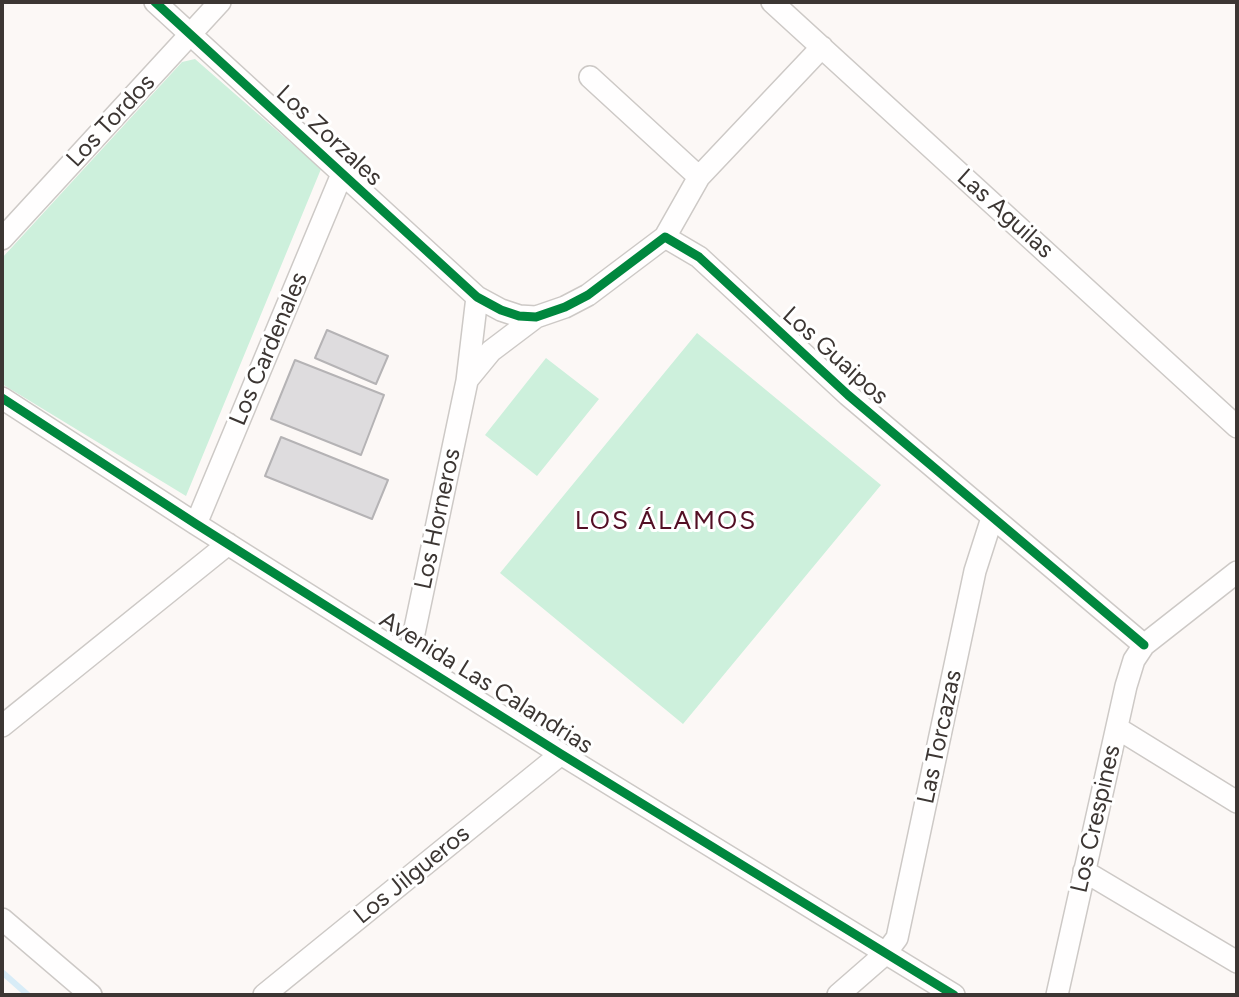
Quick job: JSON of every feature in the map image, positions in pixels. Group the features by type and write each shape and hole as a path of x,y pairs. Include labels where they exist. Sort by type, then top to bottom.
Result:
{"street":[{"name":"Los Zorzales","path":"155,2 477,297"},
{"name":"Los Tordos","path":"2,239 220,2"},
{"name":"Las Aguilas","path":"772,2 1237,427"},
{"path":"477,297 519,316 536,317 588,295 665,237 699,177 822,47"},
{"path":"590,77 699,177"},
{"name":"Los Cardenales","path":"196,524 342,174"},
{"name":"Los Guaipos","path":"665,237 699,257 848,395 1144,645"},
{"name":"Los Horneros","path":"409,657 467,381 477,297"},
{"name":"Los Horneros","path":"467,381 491,351 536,317"},
{"name":"Avenida Las Calandrias","path":"2,398 561,754 954,995"},
{"name":"Las Torcazas","path":"885,954 897,938 901,925 975,571 992,518"},
{"path":"2,726 229,544"},
{"path":"1144,645 1237,572"},
{"name":"Los Crespines","path":"1057,995 1117,728 1134,660 1144,645"},
{"path":"1117,728 1237,802"},
{"name":"Los Jilgueros","path":"264,995 561,754"},
{"path":"1084,871 1237,962"},
{"path":"2,919 91,995"},
{"path":"838,995 885,954"}],"green space":[{"path":"195,59 321,169 186,496 2,384 2,258 182,62"},
{"path":"697,333 881,485 683,724 500,573"},
{"path":"546,358 599,399 537,476 485,435"}],"building":[{"path":"327,330 388,356 376,384 315,358"},
{"path":"295,360 384,395 361,455 271,419"},
{"path":"281,437 388,480 372,519 265,476"}],"waterway":[{"path":"2,972 28,995"}],"cycle path":[{"path":"155,2 477,297 501,310 519,316 536,317 565,307 588,295 665,237 699,257 848,395 1144,645"},
{"path":"2,398 561,754 954,995"}],"district":[{"name":"LOS ÁLAMOS","path":"666,521"}]}
